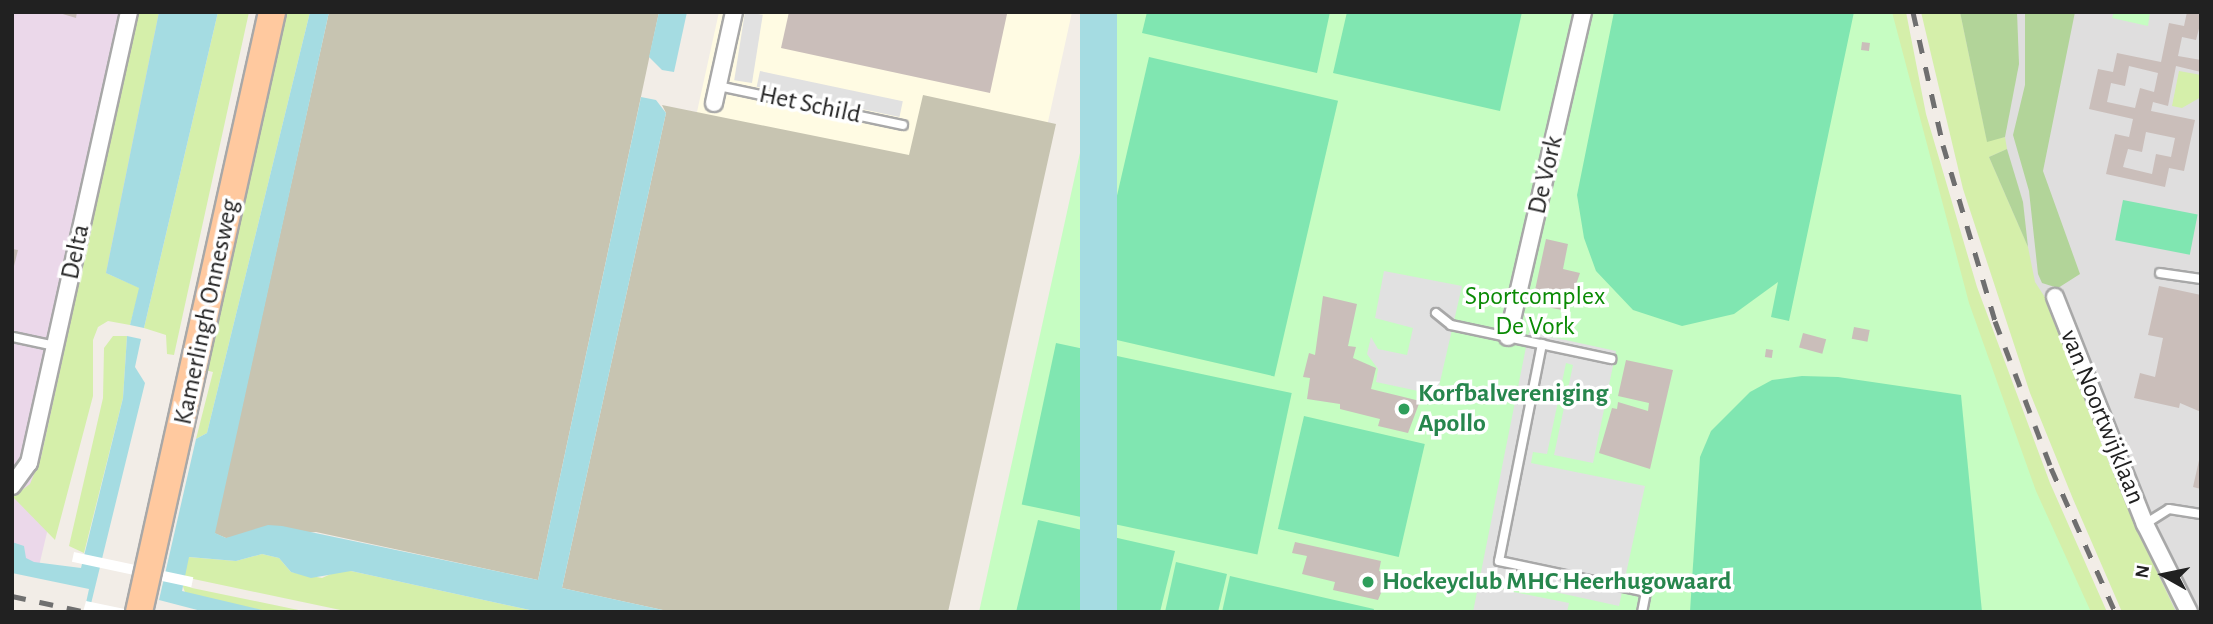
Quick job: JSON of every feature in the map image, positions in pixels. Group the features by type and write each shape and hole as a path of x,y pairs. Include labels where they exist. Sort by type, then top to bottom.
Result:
{"main road":[{"name":"Kamerlingh Onnesweg","path":"123,612 255,12"},
{"name":"Kamerlingh Onnesweg","path":"139,612 272,12"}],"street":[{"name":"Delta","path":"12,486 29,463 128,12"},
{"path":"714,103 734,12"},
{"name":"De Vork","path":"1508,337 1583,12"},
{"name":"van Noortwijklaan","path":"2054,297 2145,524 2189,612"}],"lane":[{"name":"Het Schild","path":"718,86 903,125"},
{"path":"2160,273 2201,279"},
{"path":"1436,313 1451,325 1611,359"},
{"path":"13,337 55,346"},
{"path":"1542,344 1499,561 1646,592 1642,612"},
{"path":"2145,524 2169,509 2201,514"}],"shaded area":[{"path":"12,12 171,12 39,566 12,561"},
{"path":"329,12 659,12 538,580 316,532 226,538 214,533"},
{"path":"719,12 1072,12 1030,204 693,130"},
{"path":"745,12 763,15 752,83 734,80"},
{"path":"1925,12 2201,12 2201,612 2128,612"},
{"path":"760,71 903,101 899,117 757,87"},
{"path":"923,95 1056,124 948,612 672,612 562,588 666,113 662,105 909,155"},
{"path":"1384,271 1462,286 1437,395 1376,382 1378,369 1367,354 1371,337 1378,349 1407,355 1413,328 1375,318"},
{"path":"1529,332 1616,351 1593,463 1554,455 1573,365 1566,363 1547,454 1533,452 1531,463 1645,486 1619,606 1496,579 1494,588 1569,603 1567,612 1473,612"}],"green space":[{"path":"138,12 159,12 106,273 140,288 130,325 108,321 98,327 93,340 93,396 55,540 13,497 30,484 41,457"},
{"path":"218,12 249,12 174,355 167,354 166,335 144,328"},
{"path":"278,12 310,12 207,433 196,439 213,372 201,369"},
{"name":"Sportcomplex De Vork","path":"1111,12 1892,12 1969,303 2036,491 2091,612 979,612"},
{"path":"1147,12 1330,12 1317,73 1142,33"},
{"path":"1347,12 1522,12 1500,111 1333,73"},
{"path":"1614,12 1854,12 1789,321 1771,317 1778,282 1734,314 1682,326 1633,310 1596,271 1584,238 1577,195"},
{"path":"1876,12 1906,12 1926,114 1977,287 2050,483 2107,612 2073,612 2021,498"},
{"path":"1921,12 1960,12 1987,141 2005,137 2007,149 1989,157 2028,247 2035,282 2048,302 2136,527 2176,612 2122,612 2073,499 2030,393 1963,189"},
{"path":"1960,12 2017,12 2019,64 2005,137 1987,142"},
{"path":"2025,12 2075,12 2043,171 2080,274 2058,288 2042,283 2038,274 2029,191 2013,135 2025,85"},
{"path":"2114,12 2150,12 2148,26 2112,18"},
{"path":"1149,57 1338,101 1274,376 1085,333"},
{"path":"2179,71 2201,75 2201,97 2182,108 2172,106"},
{"path":"2007,149 2023,202 2028,247 1989,157"},
{"path":"2123,200 2198,215 2190,255 2115,240"},
{"path":"113,336 127,336 123,398 84,553 69,546 103,398 104,348"},
{"path":"1056,343 1292,393 1257,555 1022,504"},
{"path":"1802,376 1838,377 1961,395 1982,612 1690,612 1700,457 1711,431 1750,392 1772,380"},
{"path":"1304,416 1425,444 1399,557 1278,529"},
{"path":"1038,520 1175,551 1160,612 1016,612"},
{"path":"262,554 279,558 291,572 322,578 340,570 351,571 539,612 350,612 184,577 188,557 236,561"},
{"path":"1176,562 1227,574 1218,612 1165,612"},
{"path":"1230,576 1374,609 1373,612 1222,612"},
{"path":"182,584 308,612 271,612 186,595"}],"water":[{"path":"159,12 218,12 144,328 130,325 139,288 106,273"},
{"path":"310,12 329,12 215,533 226,538 268,525 282,526 538,580 641,97 656,100 666,113 562,588 672,612 539,612 351,571 311,578 291,572 279,558 262,554 236,561 189,557 182,591 271,612 205,612 159,600 196,439 207,433"},
{"path":"659,12 687,12 674,72 662,70 649,57"},
{"path":"1080,12 1117,12 1117,612 1080,612"},
{"path":"127,336 141,339 135,367 145,383 89,612 84,612 89,589 12,573 12,542 24,546 26,558 34,562 81,568 123,398"}],"pier":[{"path":"74,552 193,577 191,587 72,562"},
{"path":"86,601 139,612 83,612"}],"building":[{"path":"56,12 77,12 76,18"},
{"path":"789,12 1007,14 990,93 781,48"},
{"path":"2187,12 2201,12 2196,40 2182,37 2178,56 2201,60 2201,72 2176,66 2168,106 2153,102 2151,111 2195,120 2184,171 2169,168 2165,187 2106,174 2115,134 2129,137 2133,119 2089,109 2098,69 2113,72 2117,53 2161,62 2169,23 2184,26","holes":["2129,66 2158,73 2154,92 2140,88 2135,108 2107,102 2111,83 2125,86","2146,132 2175,138 2171,157 2156,154 2152,174 2123,167 2128,149 2142,152"]},
{"path":"1862,42 1870,43 1869,51 1861,50"},
{"path":"1546,239 1568,244 1563,269 1580,273 1567,311 1532,304"},
{"path":"12,249 18,250 13,270 12,270"},
{"path":"2159,286 2201,295 2201,412 2180,403 2179,408 2134,398 2140,373 2155,377 2163,338 2148,335"},
{"path":"1323,296 1357,304 1348,346 1356,347 1353,358 1376,368 1371,389 1420,401 1408,433 1378,426 1380,419 1340,409 1340,404 1307,399 1310,378 1303,377 1309,353 1315,355"},
{"path":"1854,327 1870,330 1867,342 1852,339"},
{"path":"1803,333 1826,339 1822,354 1799,347"},
{"path":"1766,349 1773,350 1772,358 1765,357"},
{"path":"1626,360 1673,370 1650,469 1599,453 1612,408 1617,409 1618,402 1648,411 1649,403 1618,396"},
{"path":"2201,456 2201,489 2193,487"},
{"path":"1295,542 1381,561 1379,571 1389,574 1378,600 1333,590 1335,582 1302,574 1307,556 1292,553"}],"railway":[{"path":"1913,12 1943,145 1995,321 2051,468 2115,612"},
{"path":"12,596 86,612"}],"place":[{"name":"Korfbalvereniging Apollo","path":"1404,409"},
{"name":"Hockeyclub MHC Heerhugowaard","path":"1368,582"}]}
